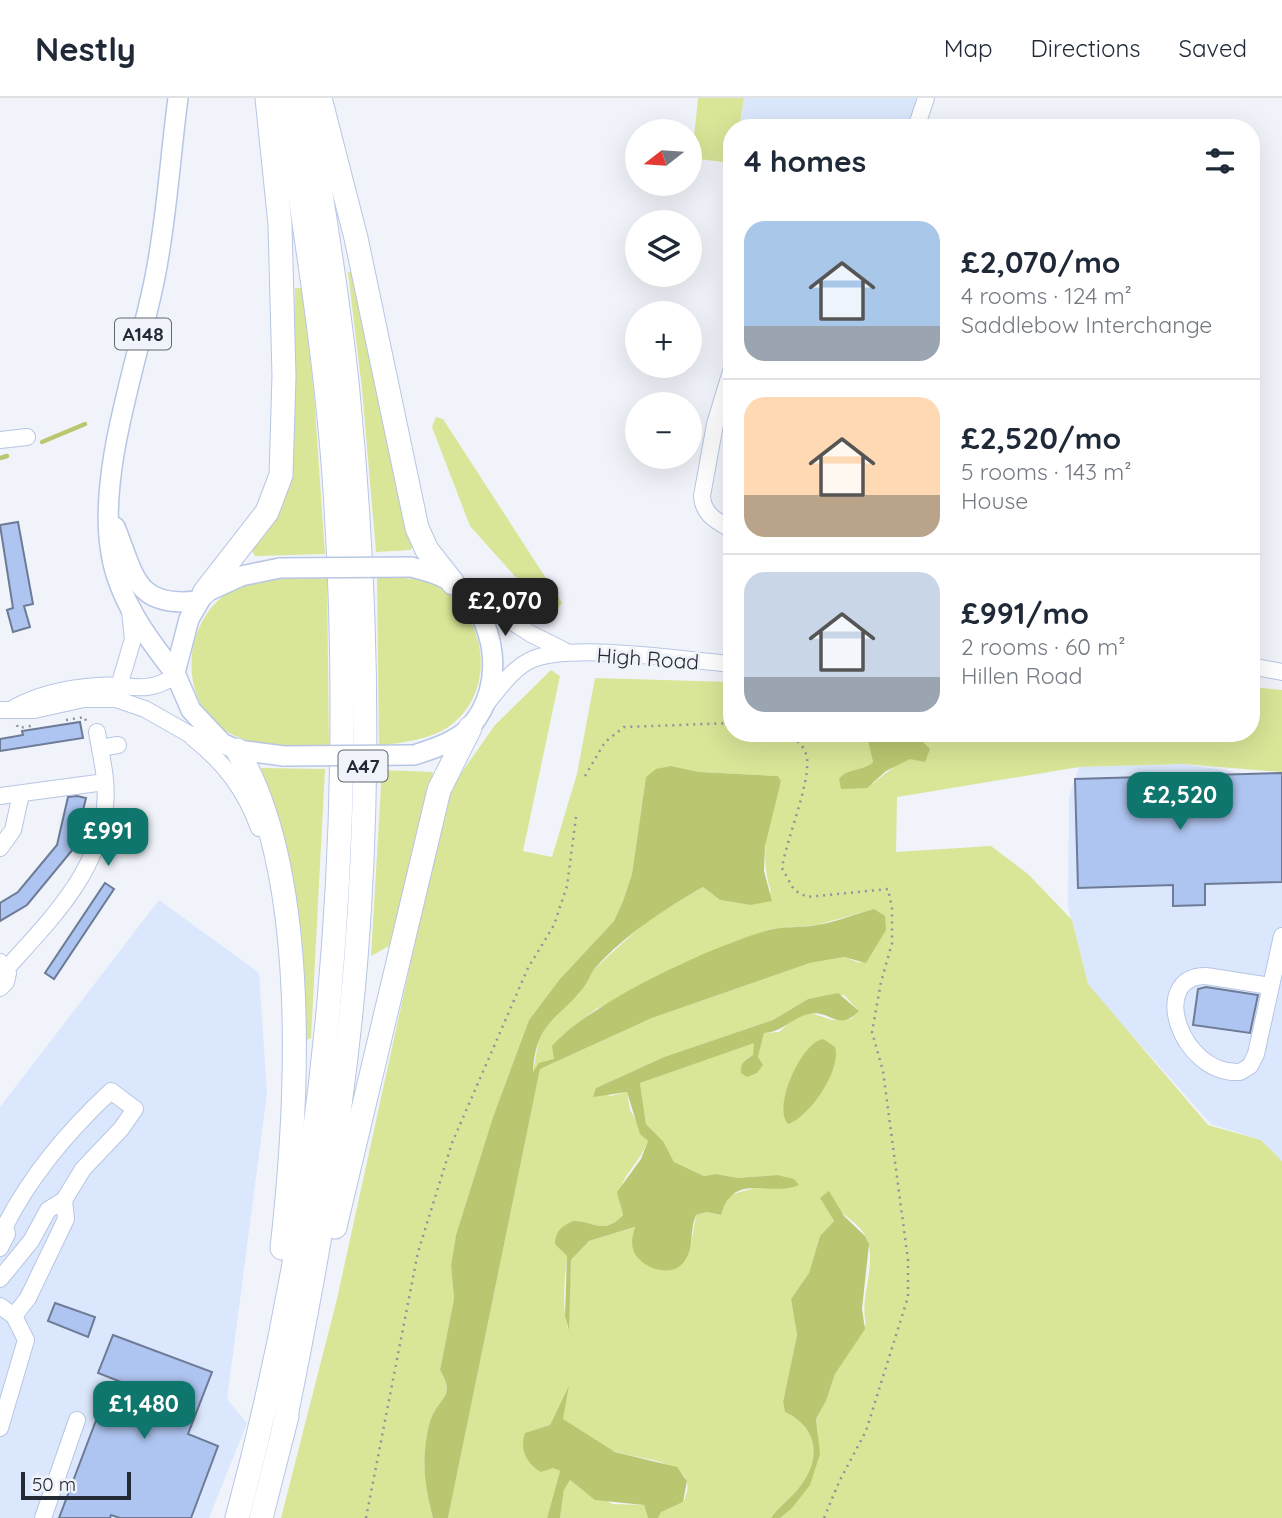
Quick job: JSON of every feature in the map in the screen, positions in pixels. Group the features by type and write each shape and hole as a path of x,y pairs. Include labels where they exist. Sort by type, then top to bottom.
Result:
{"highway":[{"path":"201,597 267,512 281,475 284,376 280,224 267,98"},
{"name":"A47","path":"261,1518 294,1267 318,1112 334,952 342,719 340,580 333,460 313,286 285,98"},
{"name":"A47","path":"273,1428 316,1270 340,1113 356,958 364,718 362,580 348,390 335,284 306,98"},
{"path":"320,98 376,327 417,528 427,550 458,587"},
{"name":"A47","path":"237,1518 273,1428 363,1117 439,790 476,719"},
{"name":"A47","path":"229,746 259,792 281,886 291,969 294,1058 273,1428"}],"main road":[{"name":"A148","path":"165,98 171,150"},
{"name":"A148","path":"178,98 166,221 147,317 117,441 110,516 110,549 115,572 128,603 154,647 175,675 191,710 229,746"},
{"name":"A148","path":"110,516 135,577 155,599 168,603 201,597 241,576 280,568 411,567 433,572 458,587"},
{"path":"229,746 284,756 414,755 434,748 476,719 491,685 493,648 485,624 458,587"},
{"path":"175,675 181,643 201,597"}],"street":[{"path":"919,119 926,98"},
{"path":"723,398 715,424 702,496 703,507 716,522 723,526"},
{"path":"0,440 27,437"},
{"name":"High Road","path":"458,587 531,634 573,652"},
{"path":"119,686 134,639 128,603"},
{"name":"High Road","path":"476,719 514,672 532,660 573,652 723,663"},
{"path":"1260,667 1282,671"},
{"path":"4,706 32,697 90,687 153,688 175,675"},
{"path":"4,706 34,710 91,698 116,699 145,709 189,734 221,760 237,781 256,818 281,886"},
{"path":"189,734 229,746"},
{"path":"0,988 6,982 4,965 63,904 89,866 105,807 105,782 98,740 118,745"},
{"path":"0,796 105,782"},
{"path":"0,848 13,830 21,794"},
{"path":"1270,986 1206,976 1195,976 1186,981 1175,1007 1177,1027 1183,1040 1200,1057 1219,1069 1240,1072 1250,1066 1256,1054 1282,936"},
{"path":"0,1248 7,1234 3,1230 24,1190 87,1113 111,1091 135,1110 83,1169 64,1200 48,1210 31,1241 0,1279"},
{"path":"0,1428 26,1340 4,1309 28,1298 39,1268 66,1219 64,1200"},
{"path":"43,1518 77,1420"}],"path":[{"path":"4,706 18,729 31,726"},
{"path":"58,722 85,717 88,734 98,740"},
{"path":"585,776 605,742 624,727 723,723"},
{"path":"799,742 807,757 804,781 782,868 794,890 807,897 888,888 892,908 892,943 881,982 872,1032 883,1071 908,1260 908,1297 866,1431 839,1482 824,1518"},
{"path":"366,1518 418,1252 452,1143 527,968 554,925 566,886 576,817"}],"shaded area":[{"path":"698,98 744,98 740,119 723,119 723,162 702,159 702,119 696,119"},
{"path":"744,98 935,98 927,119 740,119"},
{"path":"348,272 352,272 412,548 410,550 376,552 362,389"},
{"path":"295,288 302,288 314,394 325,554 255,556 252,551 273,519 293,426"},
{"path":"436,417 443,419 562,603 558,608 521,583 470,526 432,427"},
{"path":"377,575 429,582 452,597 466,613 475,631 480,651 476,691 466,709 451,725 425,737 379,746"},
{"path":"327,578 329,746 265,744 229,733 212,719 200,702 193,682 195,641 203,621 215,604 242,585 278,579"},
{"path":"551,670 560,676 523,851 552,857 577,774 595,678 723,682 723,742 868,742 873,762 868,766 873,784 924,742 1260,742 1260,688 1282,690 1282,772 1183,764 1079,767 897,797 896,852 991,846 1028,874 1072,920 1088,984 1208,1125 1261,1140 1282,1161 1282,1518 780,1518 800,1497 813,1473 818,1447 816,1419 826,1401 835,1374 866,1324 864,1313 870,1258 866,1237 852,1221 820,1198 834,1221 820,1236 809,1273 791,1299 797,1335 783,1402 785,1412 796,1418 810,1434 814,1454 808,1474 801,1485 771,1518 658,1518 660,1512 683,1502 688,1488 685,1477 666,1464 607,1448 562,1419 568,1386 550,1425 526,1433 553,1468 560,1471 547,1518 448,1518 540,1069 652,1018 810,963 844,957 860,963 874,909 817,925 771,929 596,1009 560,1037 554,1059 533,1073 540,1032 586,985 592,971 650,918 703,887 720,900 750,905 771,892 765,850 769,823 781,782 778,776 699,772 671,766 646,777 632,874 614,921 559,980 529,1020 493,1117 456,1235 451,1265 454,1299 440,1370 447,1390 430,1420 424,1461 433,1518 281,1518 337,1299 448,792 495,725","holes":["844,995 859,1011 851,1019 832,1020 811,1013 795,1018 779,1032 764,1033 758,1057 744,1060 753,1055 755,1042 640,1083 646,1124 663,1141 674,1162 704,1176 716,1174 738,1178 777,1175 754,1188 730,1195 720,1215 707,1212 696,1215 691,1245 633,1236 636,1227 589,1241 571,1260 568,1329 564,1290 573,1221 603,1226 623,1215 620,1203 622,1184 648,1141 630,1110 627,1092 610,1096 596,1088 664,1057 773,1020 808,999"]},
{"path":"868,742 923,742 930,749 925,762 910,759 886,771 867,788 841,789 839,779 843,775 873,762"},
{"path":"1183,764 1282,779 1282,1161 1261,1140 1211,1124 1089,987 1068,906 1069,797 1079,767"},
{"path":"671,766 699,772 778,776 781,781 765,846 764,871 772,901 750,905 720,900 703,887 646,923 619,944 595,968 584,987 549,1024 538,1042 533,1072 539,1063 554,1059 552,1046 594,1012 622,994 717,948 769,930 824,924 874,909 885,916 886,930 866,963 844,957 810,963 652,1018 540,1069 448,1518 433,1518 424,1461 430,1420 447,1390 440,1370 454,1299 451,1265 456,1235 493,1117 529,1020 559,980 614,921 632,874 646,777 656,769"},
{"path":"261,768 325,769 311,1038 303,1042 280,828"},
{"path":"382,770 433,772 396,942 371,956"},
{"path":"159,900 259,973 267,1093 227,1399 247,1423 209,1518 0,1518 0,1107"},
{"path":"838,993 859,1011 845,1020 816,1013 809,1014 777,1030 764,1033 758,1057 763,1065 757,1073 747,1077 741,1073 744,1062 753,1055 754,1043 640,1083 646,1124 663,1141 674,1162 704,1176 716,1174 738,1178 777,1175 794,1179 799,1185 776,1189 743,1189 734,1193 727,1201 721,1215 707,1212 696,1215 687,1258 677,1268 670,1270 648,1266 636,1255 632,1243 635,1227 589,1241 571,1260 569,1330 565,1317 567,1256 555,1244 556,1236 562,1227 573,1221 604,1226 610,1225 623,1215 617,1192 641,1159 648,1141 640,1134 627,1092 593,1097 596,1088 664,1057 773,1020 808,999"},
{"path":"823,1039 835,1047 834,1068 814,1103 788,1124 784,1116 784,1104 791,1077 806,1052"},
{"path":"829,1191 844,1216 865,1236 869,1244 862,1309 865,1329 835,1374 826,1401 816,1419 820,1454 810,1485 792,1508 780,1518 771,1518 801,1485 808,1474 814,1454 810,1434 796,1418 785,1412 783,1402 797,1335 791,1299 809,1273 820,1236 834,1221 820,1198"},
{"path":"569,1385 563,1419 615,1452 677,1467 687,1481 683,1502 661,1512 658,1518 648,1518 644,1505 595,1500 570,1480 564,1490 560,1518 547,1518 560,1471 553,1468 541,1472 536,1469 526,1456 523,1439 525,1433 550,1425"},
{"path":"570,1480 581,1489 613,1504 644,1505 648,1518 560,1518 564,1490"}],"building":[{"path":"18,522 33,604 24,606 30,627 13,632 7,610 13,608 0,525"},
{"path":"80,722 83,738 0,751 0,739 23,735 22,731"},
{"path":"1282,773 1282,882 1205,884 1205,905 1173,906 1173,885 1078,888 1075,779"},
{"path":"68,797 86,798 74,848 27,905 0,921 0,903 18,892 57,845"},
{"path":"105,883 114,889 54,979 45,973"},
{"path":"1206,987 1258,995 1250,1033 1193,1025 1198,989"},
{"path":"55,1303 95,1317 88,1337 48,1321"},
{"path":"113,1335 212,1372 188,1434 218,1446 191,1518 120,1518 111,1515 110,1518 59,1518 103,1402 120,1408 129,1385 98,1373"}],"waterway":[{"path":"42,442 85,424"},
{"path":"0,458 7,456"}]}
